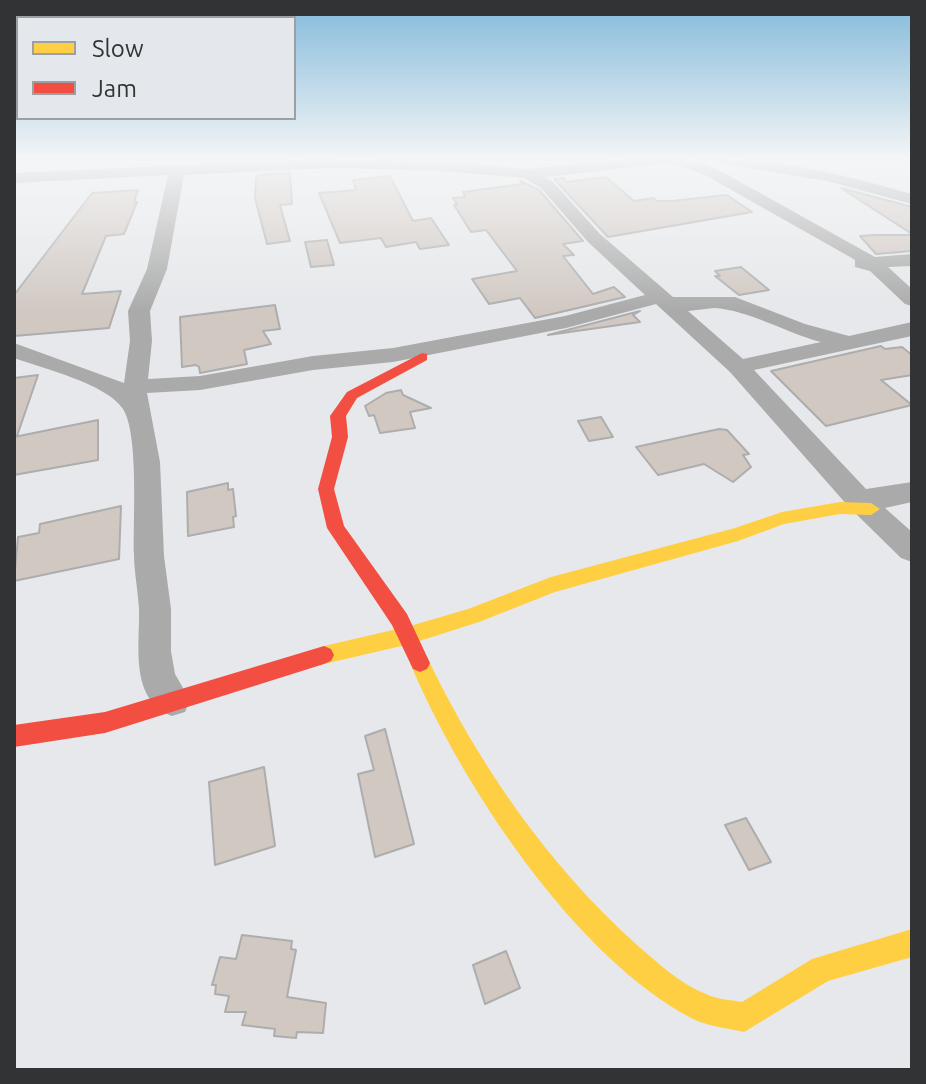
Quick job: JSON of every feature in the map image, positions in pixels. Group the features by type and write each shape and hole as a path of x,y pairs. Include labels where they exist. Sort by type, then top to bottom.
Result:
{"street":[{"path":"169,210 157,269 139,311 141,341 136,397 147,462 149,556 155,609 154,651 158,679 172,700"},
{"path":"569,210 594,238 738,367 864,504 912,550"},
{"path":"772,210 912,300"},
{"path":"857,262 912,260"},
{"path":"14,350 136,397 313,363 393,355 663,300 675,306 735,303 797,329 850,343"},
{"path":"738,367 912,329"},
{"path":"422,357 360,390 338,416 340,437 326,489 336,528 410,635 428,682 459,738 577,905 628,960 675,997 706,1014 739,1019 757,1011 800,980 864,956 912,943"},
{"path":"14,736 84,727 265,669 410,635 472,616 562,581 738,534 782,518 912,492"}],"building":[{"path":"79,210 134,210 124,234 106,236 82,294 121,291 109,328 14,336 14,295"},
{"path":"258,210 281,210 290,241 267,244"},
{"path":"326,210 407,210 413,221 431,218 449,245 420,249 416,242 386,247 381,238 340,243"},
{"path":"457,210 556,210 583,241 563,244 574,255 563,256 593,294 614,287 625,297 535,318 520,298 489,304 472,279 517,271 486,230 471,232"},
{"path":"582,210 752,212 608,237"},
{"path":"874,210 912,210 912,234"},
{"path":"912,235 912,251 876,254 860,236"},
{"path":"327,240 334,265 311,267 305,242"},
{"path":"741,267 769,290 739,295 715,276 720,276 715,271"},
{"path":"275,305 280,329 263,331 271,344 244,350 247,364 200,373 196,365 182,367 180,317"},
{"path":"640,311 633,315 640,322 548,335"},
{"path":"881,346 885,349 902,347 912,355 912,375 881,380 912,405 826,426 771,371"},
{"path":"38,375 17,436 14,435 14,378"},
{"path":"401,390 403,395 431,408 410,412 415,428 380,433 374,415 369,416 365,406 386,393"},
{"path":"601,417 613,437 589,441 578,421"},
{"path":"98,420 98,460 14,475 14,437"},
{"path":"719,429 727,430 749,454 743,455 751,467 733,482 704,464 658,475 636,447"},
{"path":"228,483 228,490 233,489 234,527 188,536 187,492"},
{"path":"121,506 119,559 14,581 18,537 39,533 40,524"},
{"path":"385,729 414,844 375,857 358,774 374,770 365,736"},
{"path":"264,767 275,846 215,865 209,782"},
{"path":"746,818 771,862 749,870 725,825"},
{"path":"242,935 292,941 291,949 296,950 287,997 326,1003 323,1033 297,1032 296,1038 274,1036 275,1029 242,1025 246,1012 225,1012 229,996 215,994 216,985 212,985 220,957 236,959"},
{"path":"506,951 520,988 485,1004 473,965"}],"traffic: slow":[{"path":"324,655 410,635 472,616 551,585 738,534 782,518 840,508 871,509"},
{"path":"420,663 438,704 468,758 554,878 604,933 654,979 702,1008 744,1017 822,969 912,943"}],"traffic: jam":[{"path":"420,663 400,620 336,528 326,489 340,437 338,416 352,395 422,357"},
{"path":"14,736 105,722 324,655"}]}
